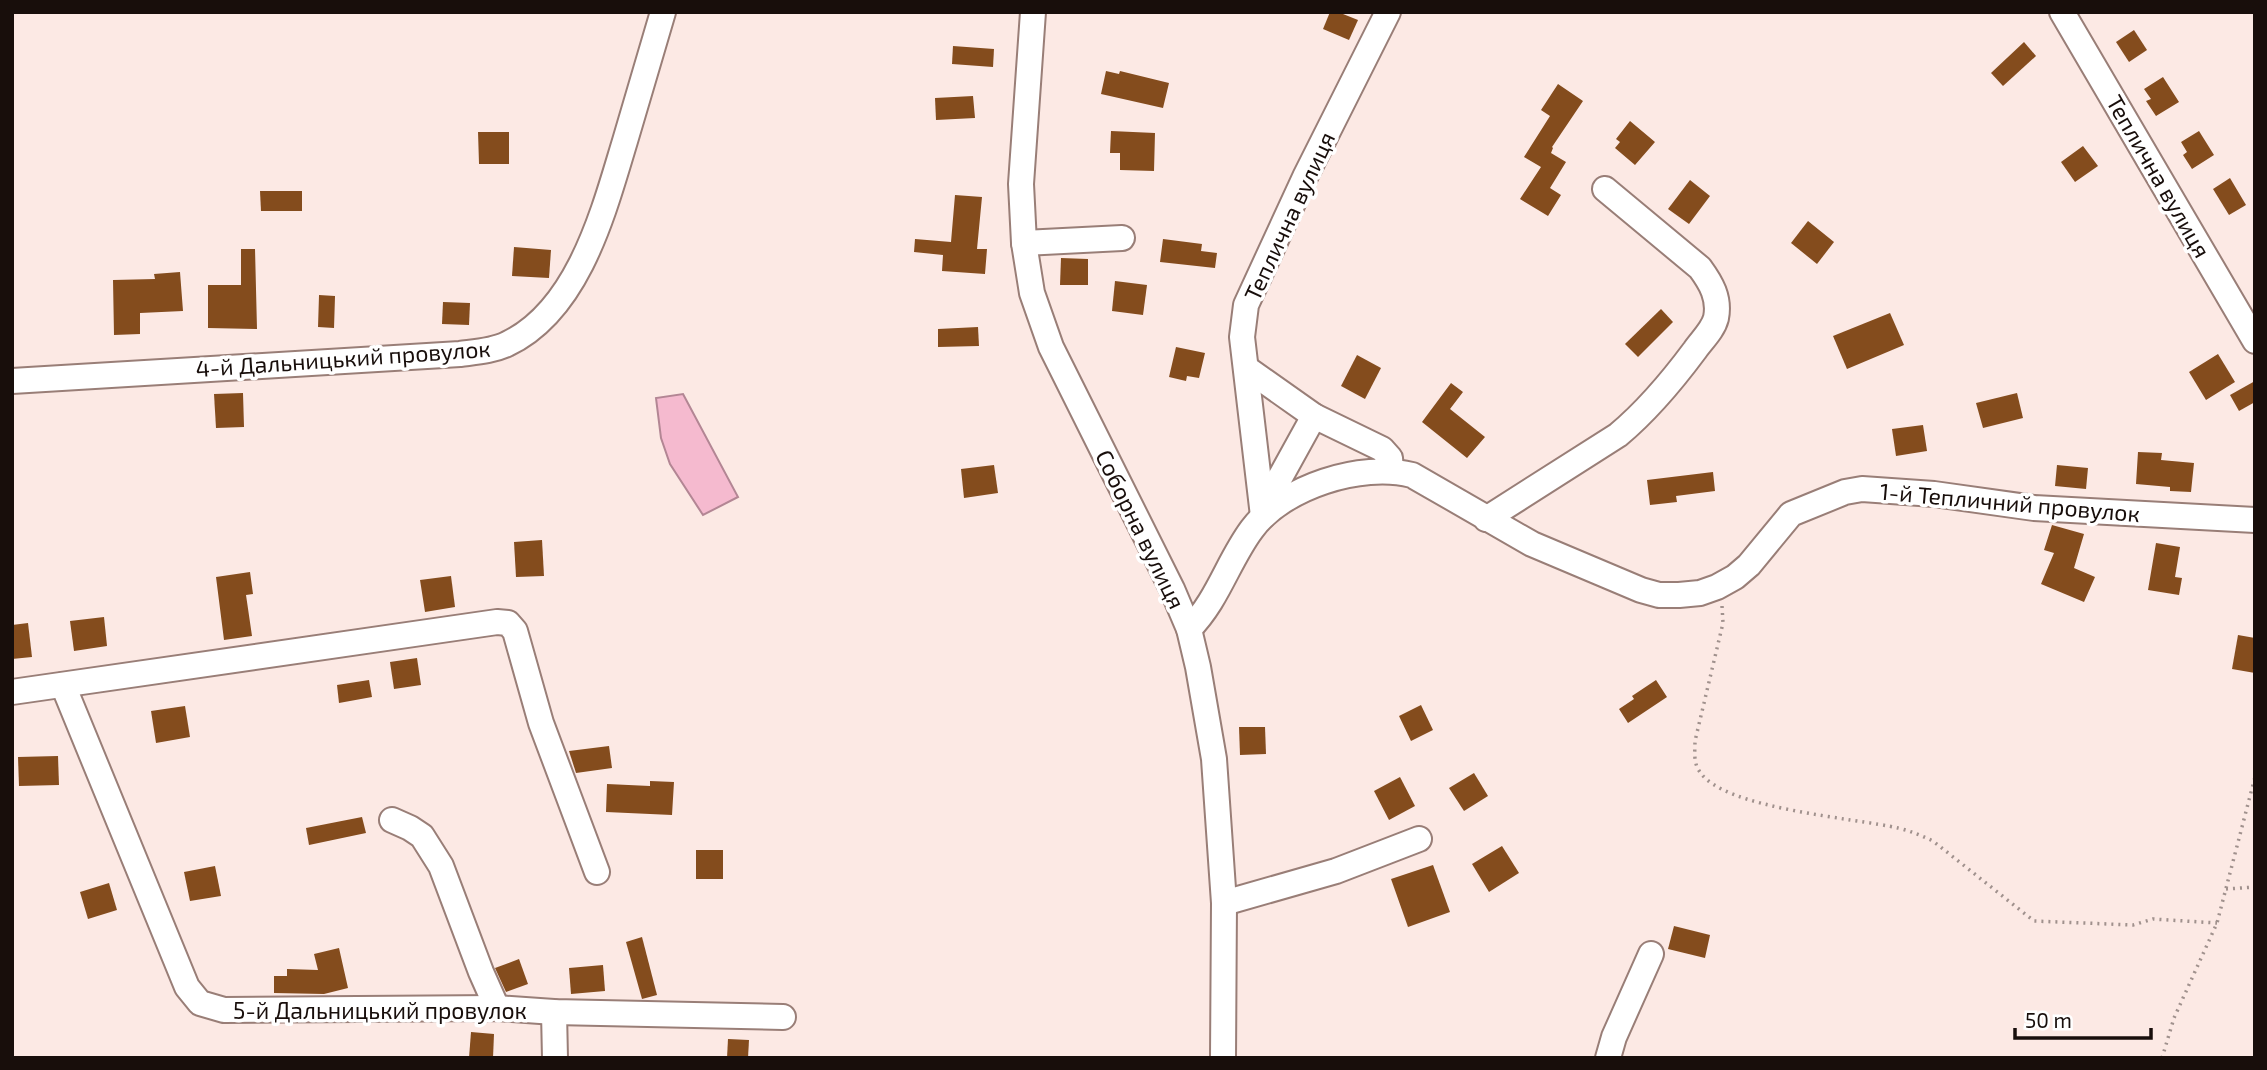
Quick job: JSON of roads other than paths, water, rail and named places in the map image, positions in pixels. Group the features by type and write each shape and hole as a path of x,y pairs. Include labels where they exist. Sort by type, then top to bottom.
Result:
{"street":[{"name":"4-й Дальницький провулок","path":"12,381 460,354 506,345 526,333 563,296 602,218 663,12"},
{"name":"Соборна вулиця","path":"1033,12 1021,184 1024,243 1032,293 1051,347 1172,589 1189,629 1214,759 1224,903 1223,1058"},
{"name":"Теплична вулиця","path":"1263,516 1242,337 1246,305 1305,177 1388,12"},
{"name":"Теплична вулиця","path":"2062,12 2255,341"},
{"path":"1486,519 1618,435 1633,422 1668,387 1715,319 1716,295 1712,283 1700,268 1605,189"},
{"path":"1024,243 1122,239"},
{"path":"1246,368 1314,416 1382,449 1390,458 1391,470"},
{"path":"1263,516 1271,494 1314,416"},
{"name":"1-й Тепличний провулок","path":"1189,629 1211,604 1238,552 1263,516 1314,486 1353,474 1391,470 1420,479 1486,519 1567,561 1659,595 1679,596 1717,587 1749,565 1791,514 1845,492 1862,489 1934,494 2034,508 2255,520"},
{"path":"12,692 497,622 508,623 514,631 541,723 597,872"},
{"name":"5-й Дальницький провулок","path":"63,685 187,987 200,1003 224,1010 498,1008 554,1012 783,1017"},
{"path":"392,820 422,836 441,866 481,972 498,1008"},
{"path":"1224,903 1336,871 1419,839"},
{"path":"1608,1058 1614,1037 1651,954"},
{"path":"554,1012 555,1058"}]}
